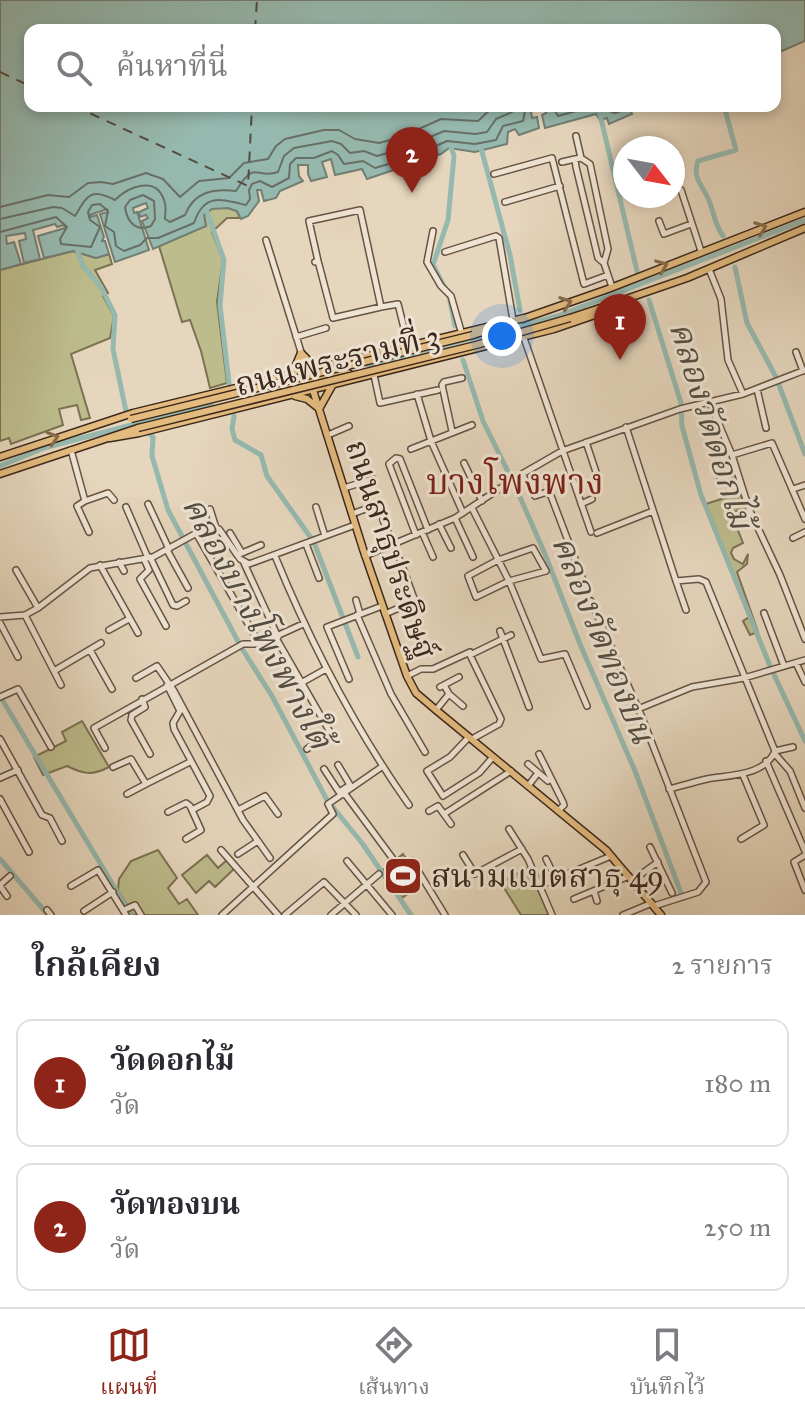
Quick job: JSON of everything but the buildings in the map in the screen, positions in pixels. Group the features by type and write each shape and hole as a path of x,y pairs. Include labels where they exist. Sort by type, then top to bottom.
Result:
{"main road":[{"name":"ถนนพระรามที่ 3","path":"129,415 473,335 612,287 805,212"},
{"name":"ถนนพระรามที่ 3","path":"0,474 110,438 570,318 709,269 805,228"},
{"name":"ถนนพระรามที่ 3","path":"138,431 158,429 524,338 573,323 617,303"},
{"name":"ถนนพระรามที่ 3","path":"0,457 129,415 263,380 308,375 323,367 366,354 524,318"},
{"path":"288,375 301,353 310,362 323,367"},
{"path":"366,354 365,370 373,375"},
{"path":"263,380 274,387 308,375 344,370 356,379"},
{"name":"ถนนสาธุประดิษฐ์","path":"308,375 383,610 416,693 611,856 661,915"},
{"path":"251,383 260,388 262,395 258,404"},
{"path":"293,396 307,399 319,409 334,384"}],"street":[{"path":"576,136 598,258 604,263 612,287"},
{"path":"494,174 552,158 584,284 608,275"},
{"path":"562,162 600,159"},
{"path":"590,161 608,249 604,263"},
{"path":"505,202 560,186"},
{"path":"685,204 701,251"},
{"path":"381,307 360,210 309,221 333,318 398,304 408,344"},
{"path":"659,221 664,234 691,224"},
{"path":"433,231 427,262 447,291 461,331"},
{"path":"445,252 496,236 499,238 513,320"},
{"name":"ถนนสาธุประดิษฐ์","path":"266,240 308,375"},
{"path":"709,269 721,299 728,360 743,394"},
{"path":"296,337 326,328"},
{"path":"524,338 581,504 594,533 653,511"},
{"path":"365,556 455,518 562,451 682,408 743,394 804,371 796,352"},
{"path":"373,375 380,403 438,390"},
{"path":"452,431 442,385 462,378"},
{"path":"757,389 766,428"},
{"path":"417,394 431,441 463,513"},
{"path":"709,401 732,455 749,509 805,639"},
{"path":"411,449 472,425"},
{"path":"328,435 349,426"},
{"path":"626,427 686,610"},
{"path":"586,442 598,478"},
{"path":"732,455 772,443 805,519"},
{"path":"71,449 85,501"},
{"path":"422,532 400,459 394,459 389,464 433,557"},
{"path":"464,463 482,501"},
{"path":"719,481 736,471"},
{"path":"522,474 535,496 547,492 551,496 586,588"},
{"path":"344,488 373,479"},
{"path":"793,489 805,485"},
{"path":"89,532 77,506 108,493 114,500"},
{"path":"581,504 592,499"},
{"path":"148,504 188,588"},
{"path":"126,507 147,558 173,605 186,601"},
{"path":"316,507 325,536"},
{"path":"352,514 371,507"},
{"path":"472,508 509,581 541,659 565,654 587,706"},
{"path":"210,509 216,528"},
{"path":"455,518 473,557"},
{"path":"383,520 393,545"},
{"path":"439,524 451,548"},
{"path":"243,562 255,563 355,525"},
{"path":"18,657 0,620 25,615 38,608 84,572 100,565 147,558 204,529 216,528 223,532 240,554"},
{"path":"793,538 805,532"},
{"path":"196,533 259,644"},
{"path":"230,533 277,637 330,732 307,749"},
{"path":"306,544 319,578"},
{"path":"240,554 261,545"},
{"path":"533,548 546,571 509,581 476,597 467,578 498,560 533,548"},
{"path":"275,556 303,624 326,669 408,803 399,805"},
{"path":"147,558 149,570 140,579 166,626"},
{"path":"349,679 326,629 353,616 417,600 400,560"},
{"path":"119,562 124,571"},
{"path":"100,565 138,633"},
{"path":"16,570 38,608"},
{"path":"676,581 699,579 706,582 775,752 790,771 805,808"},
{"path":"356,600 353,616 391,694 425,752"},
{"path":"591,601 638,709 706,882 698,892 623,915"},
{"path":"764,613 784,666"},
{"path":"25,615 61,685"},
{"path":"109,630 129,619"},
{"path":"105,748 94,728 241,645 259,644 303,624"},
{"path":"500,631 529,707"},
{"path":"493,757 479,773 443,796 427,771 450,757 471,738 499,724 501,719 470,655 511,635"},
{"path":"53,670 101,643"},
{"path":"407,676 421,669 433,669 485,645"},
{"path":"90,650 112,689"},
{"path":"638,709 692,687 744,678 805,660"},
{"path":"796,663 805,682"},
{"path":"136,678 157,666 238,810 270,858"},
{"path":"301,683 326,669"},
{"path":"459,677 442,686 463,706"},
{"path":"168,685 180,711 173,725 210,796 207,802 192,810"},
{"path":"2,696 18,689 51,747"},
{"path":"436,710 449,694"},
{"path":"142,699 145,707 132,715 131,720 150,754"},
{"path":"0,739 42,815 50,818 62,841"},
{"path":"669,789 743,775 775,752 793,747"},
{"path":"539,754 564,805 558,811"},
{"path":"113,767 131,759 146,784"},
{"path":"766,761 805,853 794,862 805,890"},
{"path":"127,794 190,762"},
{"path":"528,764 548,781"},
{"path":"338,765 351,787"},
{"path":"324,769 339,792 383,766"},
{"path":"0,778 18,770"},
{"path":"444,814 511,771"},
{"path":"528,786 538,773"},
{"path":"741,839 764,825 743,775"},
{"path":"222,915 333,814 330,802 351,787"},
{"path":"345,794 393,859"},
{"path":"238,810 265,796 278,814"},
{"path":"0,800 29,852"},
{"path":"168,812 186,803 192,810 201,830 186,839"},
{"path":"429,811 437,806 451,824"},
{"path":"509,829 522,849 552,915"},
{"path":"238,854 258,841"},
{"path":"650,847 672,893"},
{"path":"463,855 475,874 522,849"},
{"path":"221,850 278,915"},
{"path":"546,883 611,856"},
{"path":"546,859 556,879"},
{"path":"347,861 392,915"},
{"path":"412,861 445,915"},
{"path":"574,899 631,878 658,862"},
{"path":"71,886 98,870 127,910 135,905 141,915"},
{"path":"331,915 379,874"},
{"path":"7,896 0,886 10,876"},
{"path":"285,915 324,882 356,915"},
{"path":"594,891 597,901"},
{"path":"84,911 113,892"}],"shaded area":[{"path":"212,208 237,211 240,218 227,218 212,232 223,260 217,302 227,383 210,388 190,320 182,322 159,246 206,226 204,215"},
{"path":"73,251 96,258 109,254 112,264 95,270 108,293 103,296 114,316 110,338 71,354 90,418 81,420 77,405 59,409 63,425 11,444 9,438 0,441 0,270"},
{"path":"740,493 746,507 731,513 743,543 733,548 731,553 743,564 748,554 747,564 737,572 758,632 750,635 743,621 749,617 706,504"},
{"path":"82,721 109,767 88,773 67,766 43,775 34,757 66,741 62,732"},
{"path":"158,850 177,878 168,888 179,904 187,899 198,915 133,915 118,890 119,879 131,861"},
{"name":"สนามแบตสาธุ 49","path":"403,854 423,882 402,898 383,870"},
{"path":"207,855 218,868 228,859 235,868 215,887 209,881 196,893 182,875"},
{"path":"529,867 551,915 521,915 501,883"}],"water":[{"path":"0,0 805,0 805,41 781,51 781,24 24,24 24,112 531,112 532,118 537,117 539,128 519,135 515,129 508,132 507,144 475,152 449,148 441,154 367,179 362,169 335,175 331,159 322,162 327,177 311,181 308,165 298,165 303,181 280,191 276,198 264,201 261,190 257,190 259,201 248,216 241,219 237,211 212,209 204,215 206,226 153,249 142,221 148,218 146,215 140,217 139,212 148,208 146,203 133,208 149,250 115,262 100,214 108,212 107,209 89,215 97,215 104,237 102,241 105,241 109,254 96,258 73,251 44,258 38,236 65,228 64,225 57,227 55,224 33,230 40,259 24,263 19,241 26,239 25,233 6,236 7,244 14,242 21,264 0,270"},
{"path":"546,113 632,114 609,124 607,118 600,120 596,114 545,128 542,115"}],"waterway":[{"name":"คลองวัดดอกไม้","path":"599,112 637,271"},
{"path":"723,236 696,172 698,161 736,150 726,112"},
{"name":"คลองวัดทองบน","path":"451,147 454,156 448,220 433,265 449,296 455,326"},
{"path":"481,148 510,255 520,310"},
{"path":"206,209 224,260 220,305 229,383"},
{"path":"368,365 558,316 805,220"},
{"name":"คลองบางโพงพางใต้","path":"77,249 83,266 101,287 115,315 113,349 126,411 153,437 152,456 168,510 327,800 362,843 411,915"},
{"path":"735,267 747,323 776,377 805,454"},
{"name":"คลองวัดดอกไม้","path":"649,300 681,403 682,426 701,495 770,666 805,741"},
{"name":"คลองวัดทองบน","path":"463,360 483,421 545,554 635,771 681,893"},
{"path":"0,466 44,448 211,404"},
{"path":"234,416 232,429 235,440 261,455 267,476 311,538"},
{"path":"315,545 358,657"},
{"path":"0,696 131,915"},
{"path":"0,859 48,915"}],"ferry route":[{"path":"255,24 257,0"},
{"path":"0,72 24,83"},
{"path":"87,112 248,186 252,112"}],"place":[{"name":"วัดทองบน","path":"412,193"},
{"name":"วัดดอกไม้","path":"620,360"},
{"name":"สนามแบตสาธุ 49","path":"403,876"}],"district":[{"name":"บางโพงพาง","path":"515,481"}]}
